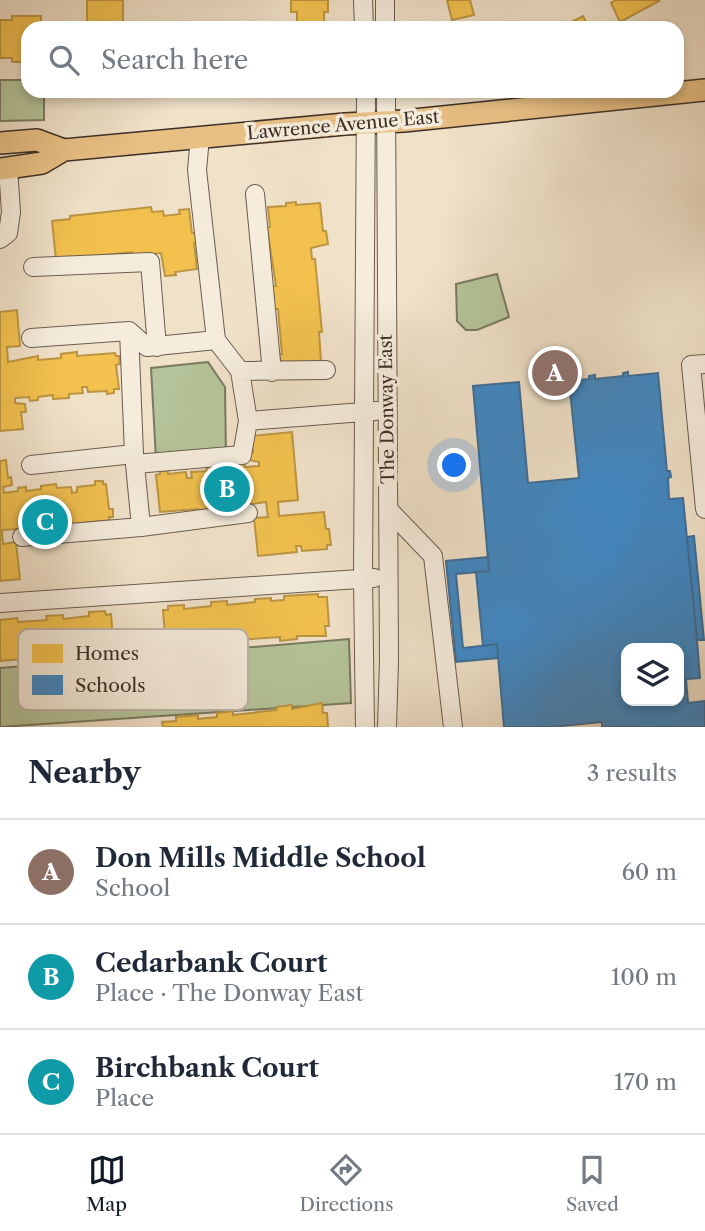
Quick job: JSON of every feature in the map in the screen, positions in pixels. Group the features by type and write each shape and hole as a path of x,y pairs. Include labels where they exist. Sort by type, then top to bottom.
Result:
{"main road":[{"name":"Lawrence Avenue East","path":"684,92 705,90"},
{"name":"Lawrence Avenue East","path":"4,168 42,163 64,150 623,98"},
{"name":"Lawrence Avenue East","path":"0,143 37,140 64,150"}],"street":[{"path":"363,0 364,21"},
{"path":"385,0 385,21"},
{"name":"The Donway East","path":"368,98 376,122 387,411 387,727"},
{"name":"The Donway East","path":"365,727 365,411 376,122 384,98"},
{"path":"31,465 242,454 248,421 240,371 216,340 197,170 200,137"},
{"path":"0,239 8,233 11,212 4,168"},
{"path":"255,194 272,372"},
{"path":"33,267 150,262 157,347"},
{"path":"31,338 129,331 147,347 216,340"},
{"path":"129,331 134,459 141,527"},
{"path":"705,364 691,365 703,460 705,509"},
{"path":"240,371 327,370"},
{"path":"248,421 387,411"},
{"path":"388,509 433,556 453,727"},
{"path":"22,537 141,527 248,513"},
{"path":"0,603 363,578 388,579"}],"green space":[{"path":"0,80 21,80 21,98 44,98 44,120 0,121"},
{"path":"497,274 509,317 477,330 466,330 457,321 456,284"},
{"path":"208,362 225,387 226,457 156,459 151,368"},
{"path":"349,639 351,703 0,727 0,668 18,667 18,710 248,710 248,647"}],"building: Homes":[{"path":"87,0 123,0 123,21 87,21"},
{"path":"291,0 328,0 328,12 324,12 324,21 297,21 297,12 291,12"},
{"path":"447,0 470,0 474,15 452,20"},
{"path":"616,0 659,1 622,21 611,3"},
{"path":"12,16 41,16 41,21 21,21 21,62 12,62 12,58 0,58 0,20 12,20"},
{"path":"296,202 296,205 320,203 323,231 326,231 328,244 311,248 312,259 315,259 322,332 319,332 321,361 280,364 279,354 282,354 278,309 274,309 272,286 276,286 267,227 270,227 268,207 286,206 286,203"},
{"path":"151,207 152,212 163,211 164,216 180,214 179,210 189,209 192,233 196,233 197,242 194,243 197,269 165,276 161,253 132,256 132,252 56,260 52,221 70,219 70,216"},
{"path":"17,310 20,346 7,347 8,362 38,356 38,360 61,358 61,354 77,352 77,356 115,353 119,356 120,364 116,365 119,389 107,394 107,391 88,392 87,387 82,387 83,393 69,394 69,398 53,399 53,395 30,401 29,397 15,398 15,403 25,404 26,412 21,412 23,429 0,431 0,312"},
{"path":"292,432 298,500 278,502 279,516 324,512 331,545 327,545 327,549 302,551 301,546 296,546 297,552 258,556 254,518 268,517 266,502 252,504 252,508 236,509 236,505 213,507 214,511 198,512 198,509 160,512 156,475 160,474 160,471 168,470 168,474 186,472 187,478 192,478 191,472 207,471 206,467 237,468 237,464 245,464 245,467 259,466 259,462 249,460 249,452 253,452 251,436"},
{"path":"6,460 8,478 11,477 12,485 3,487 4,493 18,491 18,488 26,487 26,491 56,484 57,488 71,487 72,493 77,492 77,487 103,481 103,484 106,484 109,509 113,509 113,517 109,517 110,520 72,524 72,528 56,530 56,525 33,527 33,532 2,530 3,544 16,542 20,579 0,581 0,461"},
{"path":"318,594 318,597 327,597 329,626 325,626 326,636 297,636 297,639 280,641 280,637 248,639 248,629 165,629 163,610 168,610 168,606 184,605 184,609 211,606 211,602 227,601 227,605 255,602 255,599 284,600 284,596"},
{"path":"105,611 106,615 111,614 112,629 18,629 18,659 0,661 0,620 47,620 46,616 63,615 63,619 89,616 89,612"},
{"path":"322,703 323,713 327,713 328,727 163,727 162,722 176,721 176,717 198,715 198,719 217,717 217,713 233,711 233,715 277,710 276,707 292,705 292,709"}],"building: Schools":[{"path":"628,372 628,376 658,373 667,471 670,471 671,477 668,478 669,499 683,498 697,640 700,678 686,679 688,703 705,701 705,727 602,727 602,722 551,727 504,727 497,644 483,646 476,572 489,571 473,386 519,382 528,483 579,478 569,381 589,379 589,376 595,375 595,379 623,376 623,373"},
{"path":"694,536 704,640 697,640 687,537"},
{"path":"488,557 489,571 456,574 463,648 497,644 498,658 456,662 446,561"}],"place":[{"name":"Don Mills Middle School","path":"555,373"},
{"name":"Cedarbank Court","path":"227,489"},
{"name":"Birchbank Court","path":"45,522"}]}
